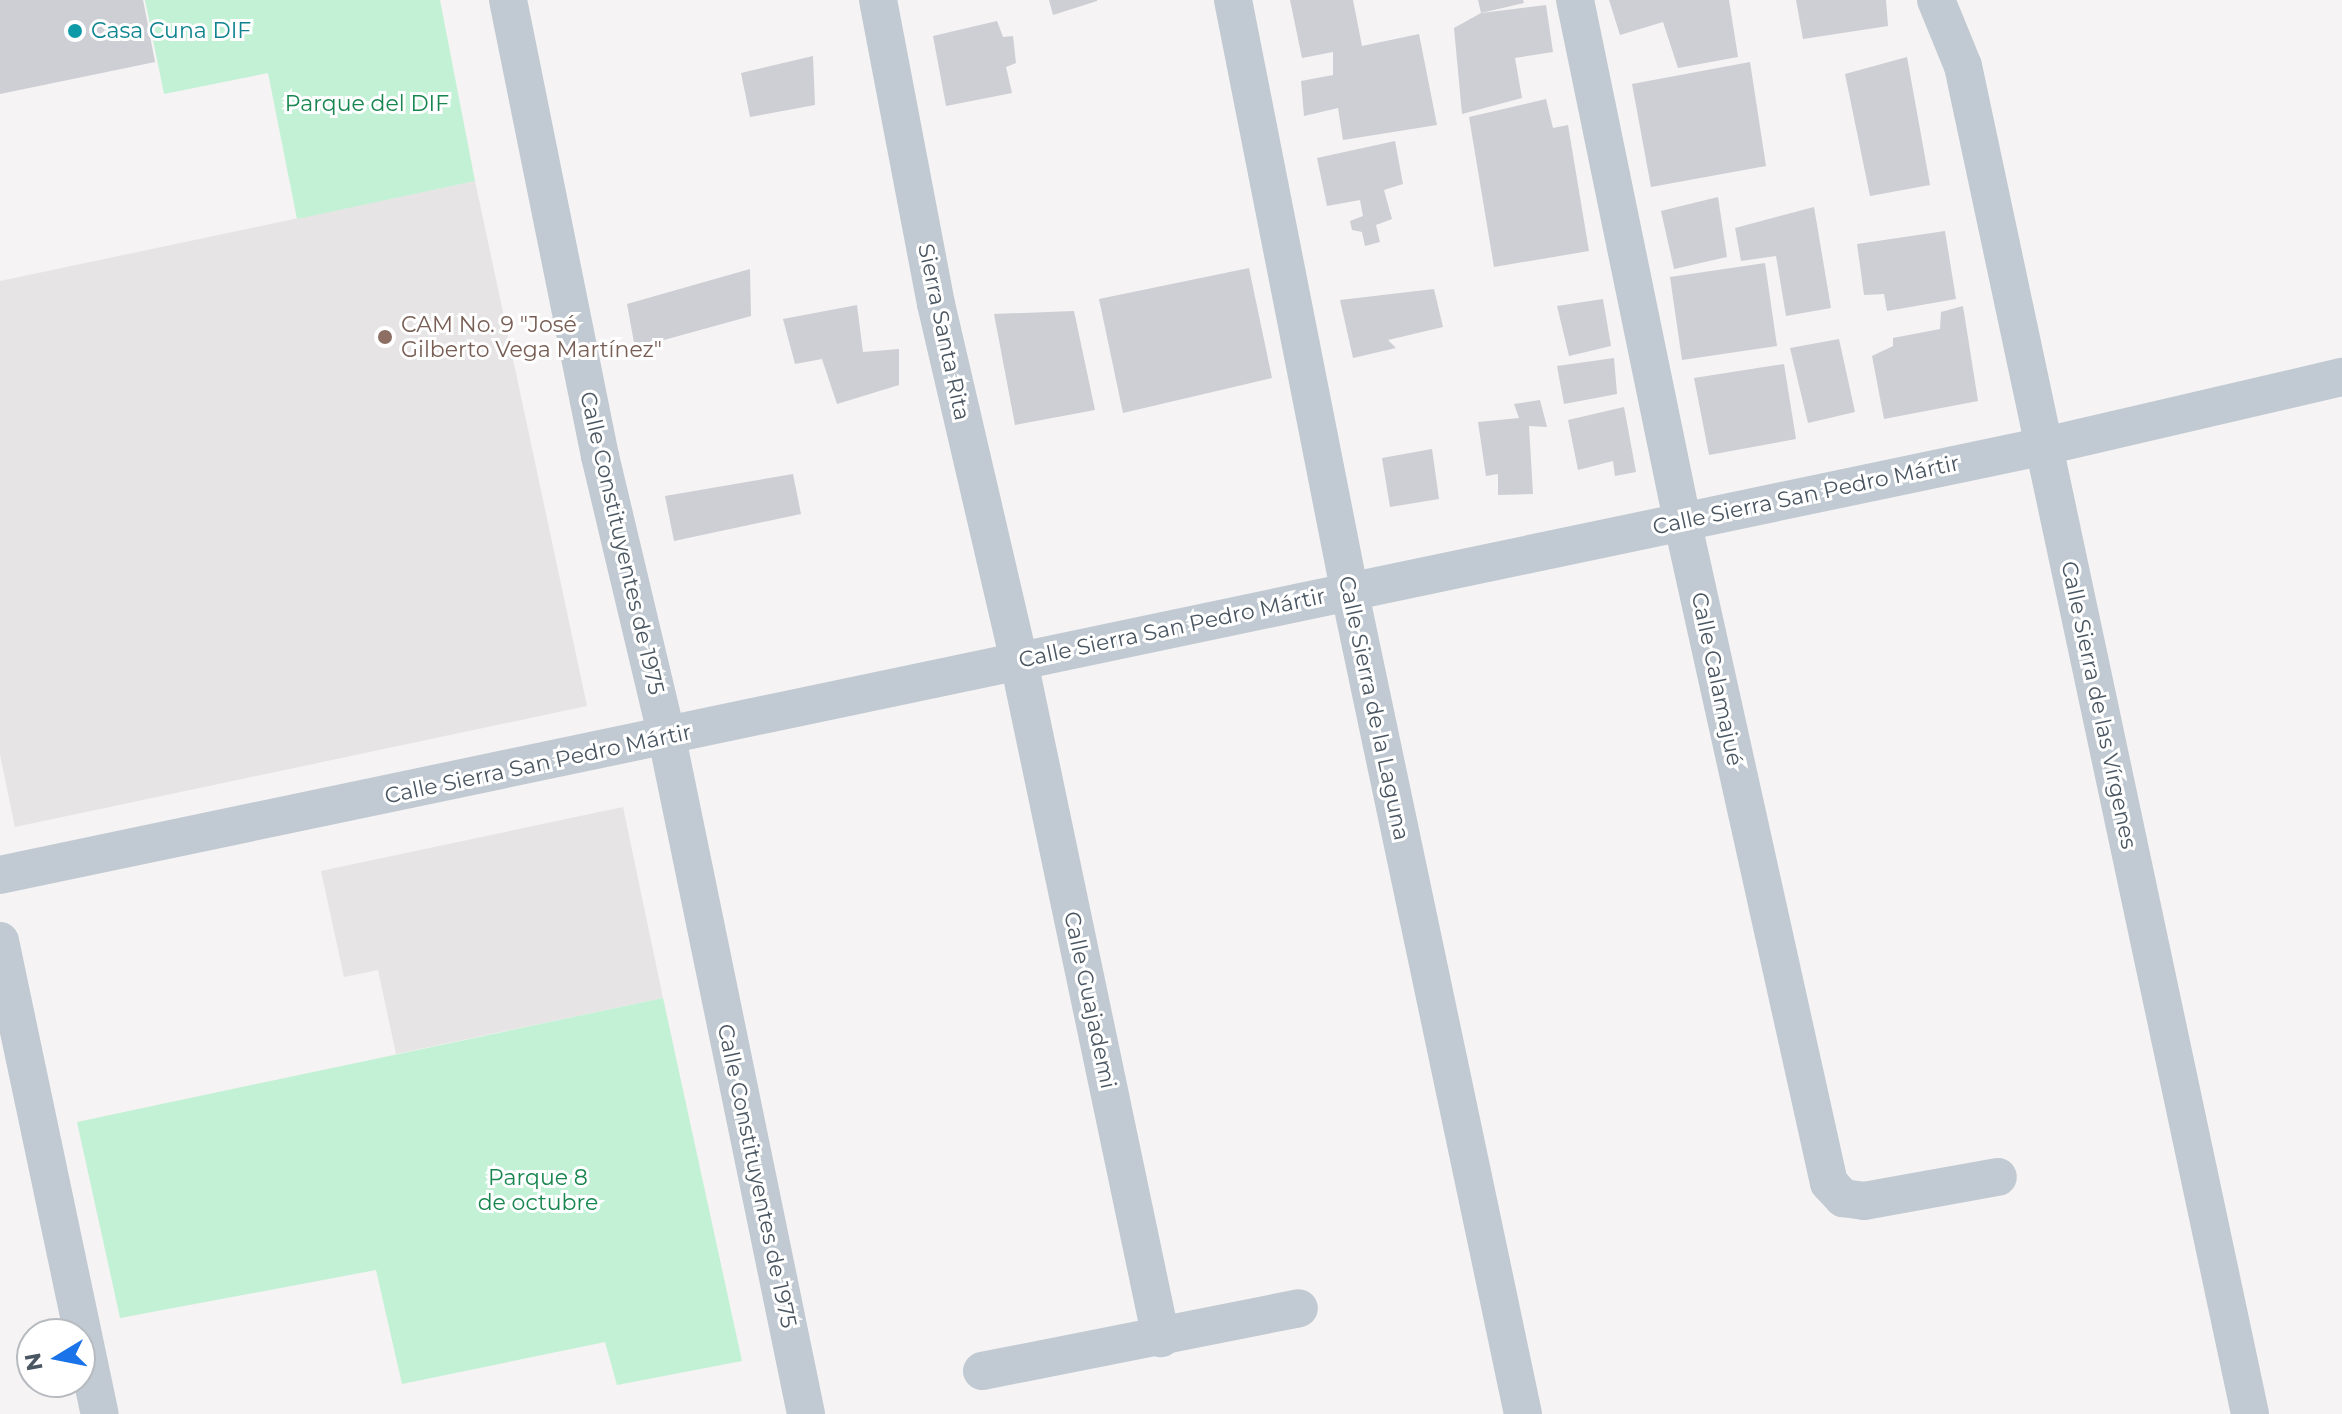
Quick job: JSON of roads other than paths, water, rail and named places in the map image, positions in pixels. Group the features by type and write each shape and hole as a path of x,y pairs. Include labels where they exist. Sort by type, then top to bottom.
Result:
{"street":[{"name":"Calle Constituyentes de 1975","path":"508,0 600,456 667,738 806,1414"},
{"name":"Sierra Santa Rita","path":"878,0 936,304 1019,662"},
{"name":"Calle Sierra de la Laguna","path":"1233,0 1349,589 1523,1414"},
{"name":"Calle Calamajué","path":"1575,0 1682,520 1829,1183 1843,1198 1864,1201 1998,1177"},
{"name":"Calle Sierra de las Vírgenes","path":"1936,0 1963,66 2250,1414"},
{"name":"Calle Sierra San Pedro Mártir","path":"0,875 667,738 1349,589 2045,446 2342,377"},
{"name":"Calle Guajademi","path":"1019,662 1161,1338"},
{"path":"0,941 100,1414"},
{"path":"982,1371 1161,1338 1299,1308"}],"place":[{"name":"Casa Cuna DIF","path":"75,31"},
{"name":"CAM No. 9 \"José Gilberto Vega Martínez\"","path":"385,337"}],"park label":[{"name":"Parque del DIF","path":"367,104"},
{"name":"Parque 8 de octubre","path":"538,1190"}]}
